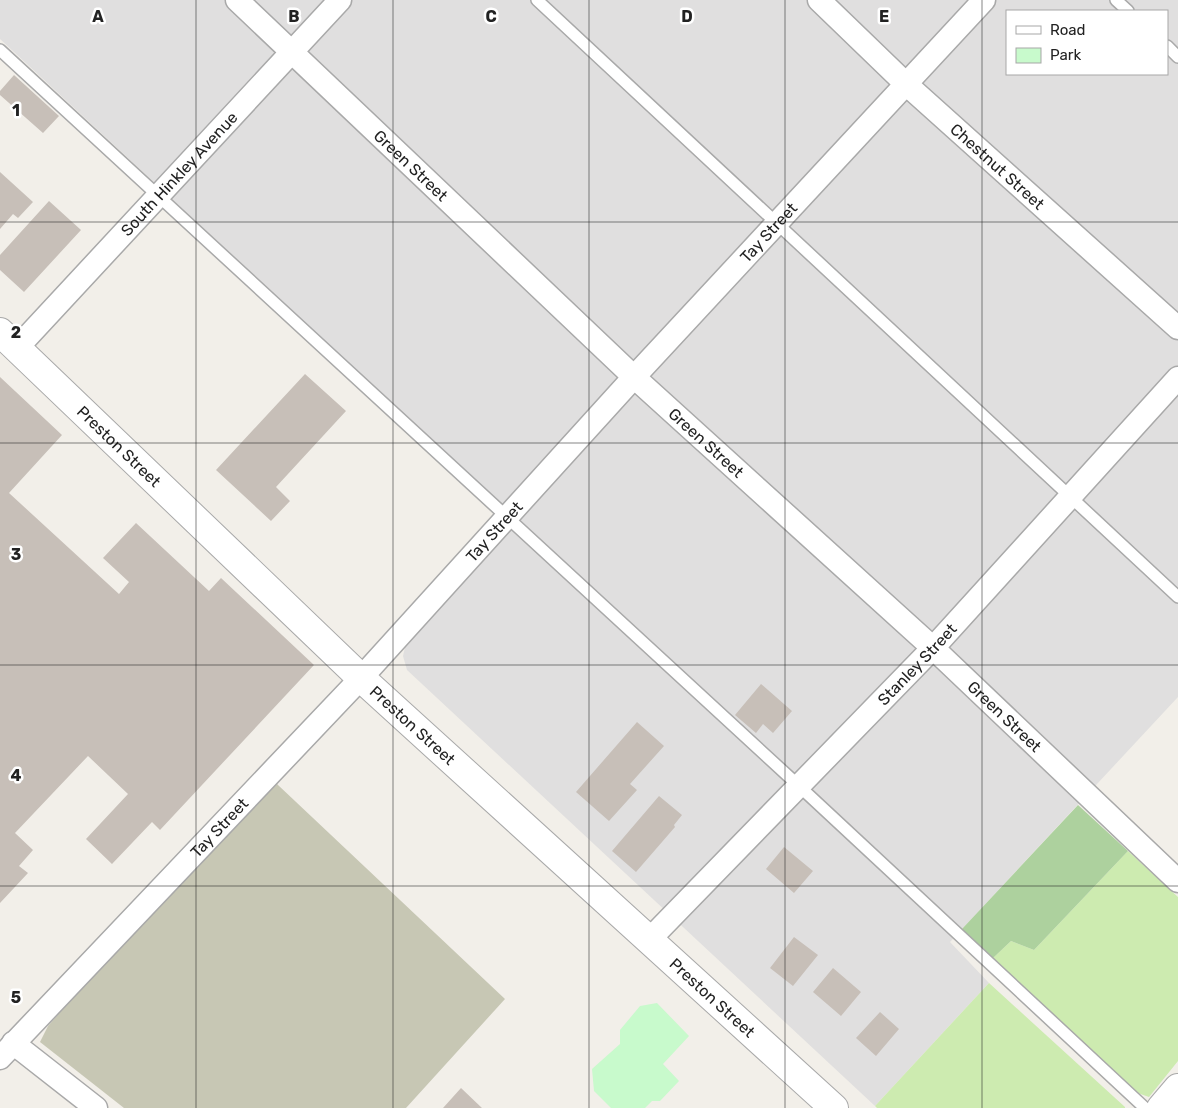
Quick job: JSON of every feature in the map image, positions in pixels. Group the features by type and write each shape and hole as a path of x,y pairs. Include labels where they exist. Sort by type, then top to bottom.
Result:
{"street":[{"name":"Green Street","path":"237,0 634,377 934,648 1178,881"},
{"name":"South Hinkley Avenue","path":"8,340 158,196 340,0"},
{"name":"Chestnut Street","path":"819,0 906,84 1178,328"},
{"name":"Tay Street","path":"7,1050 361,678 634,377 984,0"},
{"name":"Preston Street","path":"8,340 361,678 648,941 834,1108"},
{"name":"Stanley Street","path":"648,941 934,648 1178,378"},
{"path":"7,1050 96,1108"},
{"path":"1161,1108 1178,1088"}],"lane":[{"path":"537,0 1178,597"},
{"path":"1116,0 1127,10"},
{"path":"1168,47 1178,57"},
{"path":"0,50 799,786 1145,1108"}],"shaded area":[{"path":"0,0 1178,0 1178,697 950,942 989,983 875,1106 407,670 403,656 406,643 517,520 0,39"},
{"path":"273,778 278,785 505,999 406,1108 124,1108 40,1042 48,1026 117,947"}],"green space":[{"path":"1078,805 1128,851 1034,950 1011,941 992,959 962,929"},
{"path":"1128,851 1178,897 1178,1061 1149,1097 1132,1091 992,959 1011,941 1034,950"},
{"path":"989,983 1125,1108 877,1108 875,1106"},
{"path":"657,1003 689,1036 663,1064 679,1081 660,1101 652,1101 645,1108 611,1108 594,1091 592,1069 620,1044 620,1030 640,1006"}],"building":[{"path":"14,75 59,116 43,133 0,95 0,91"},
{"path":"0,172 33,202 18,218 13,214 0,229"},
{"path":"49,201 81,230 24,292 0,270 0,255"},
{"path":"305,374 346,411 276,487 290,501 271,521 216,470"},
{"path":"0,377 62,435 9,493 119,594 129,582 103,558 136,523 209,591 221,578 314,665 160,830 152,822 112,864 86,839 128,794 88,756 15,833 33,850 19,866 28,873 0,903"},
{"path":"761,684 792,711 773,733 763,724 756,733 735,715"},
{"path":"637,722 664,746 630,784 637,790 609,821 576,792"},
{"path":"659,796 682,815 674,825 675,827 636,872 612,851"},
{"path":"784,847 813,871 794,893 766,869"},
{"path":"794,937 818,955 793,986 770,968"},
{"path":"833,968 861,992 841,1016 813,992"},
{"path":"880,1012 899,1029 876,1056 856,1038"},
{"path":"461,1088 482,1108 443,1108"}]}
